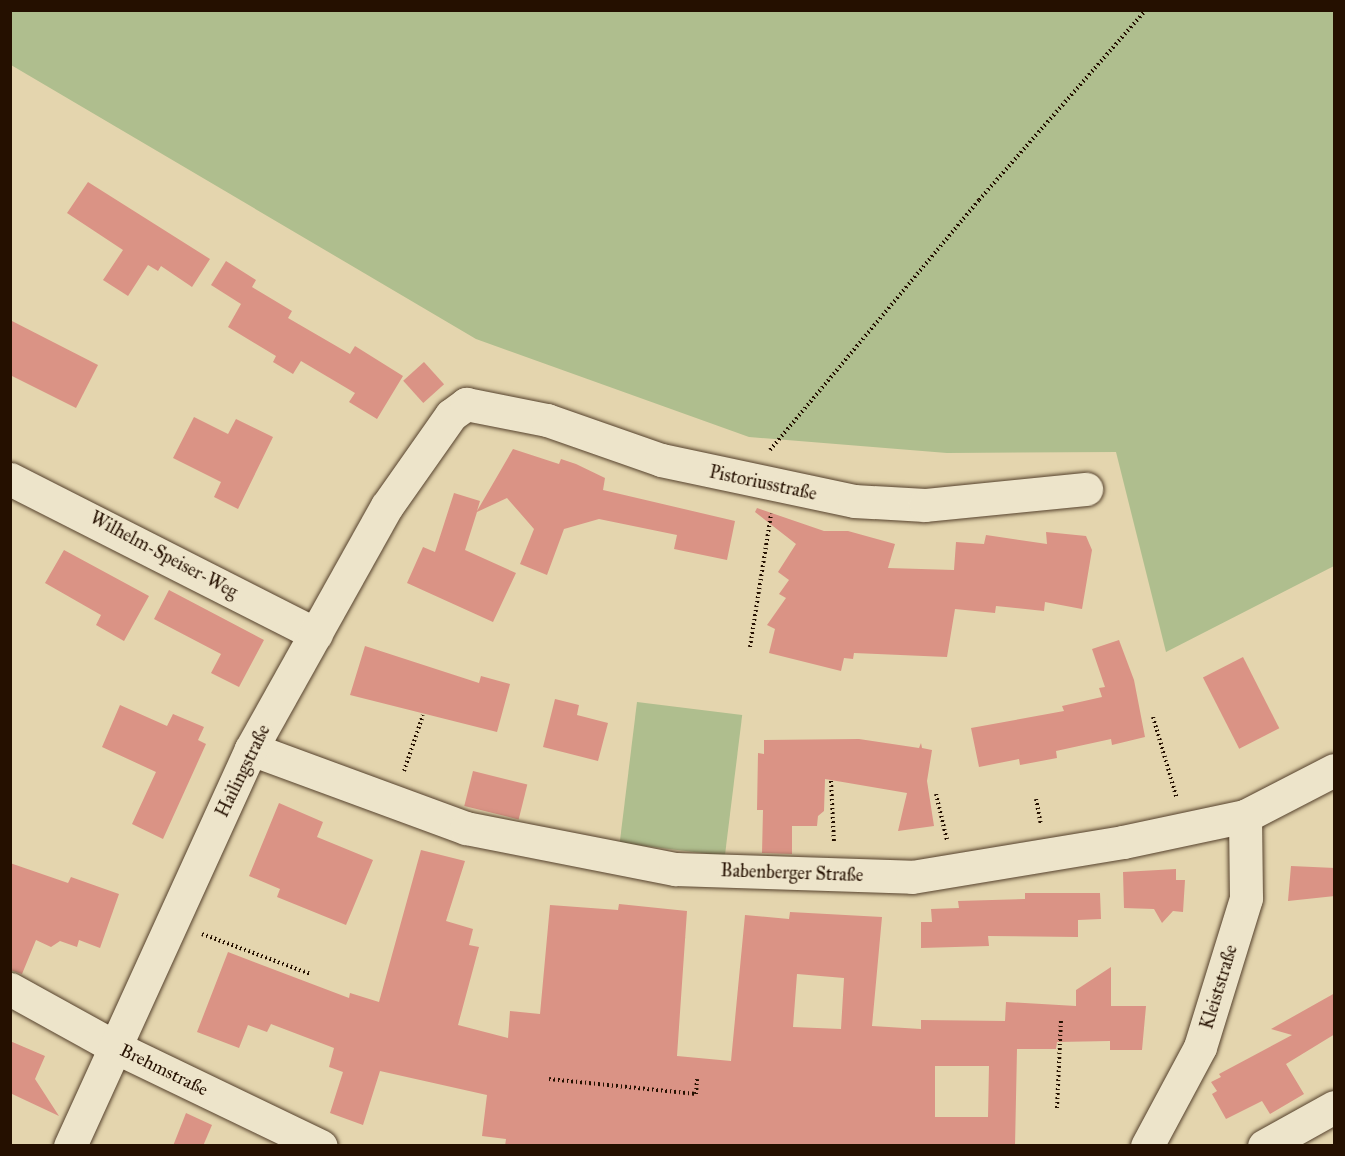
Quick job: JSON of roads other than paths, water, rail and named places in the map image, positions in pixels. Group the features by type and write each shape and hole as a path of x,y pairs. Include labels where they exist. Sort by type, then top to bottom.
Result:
{"street":[{"name":"Pistoriusstraße","path":"451,415 466,404 547,420 661,460 760,484 854,501 925,505 1086,489"},
{"name":"Hailingstraße","path":"70,1146 117,1048 251,749 387,506 451,415"},
{"name":"Wilhelm-Speiser-Weg","path":"10,479 316,634"},
{"name":"Babenberger Straße","path":"251,749 466,828 675,869 912,877 1186,829 1245,816 1335,770"},
{"name":"Kleiststraße","path":"1148,1146 1200,1047 1246,898 1245,816"},
{"name":"Brehmstraße","path":"10,989 117,1048 321,1146"},
{"path":"1264,1146 1335,1107"}]}
